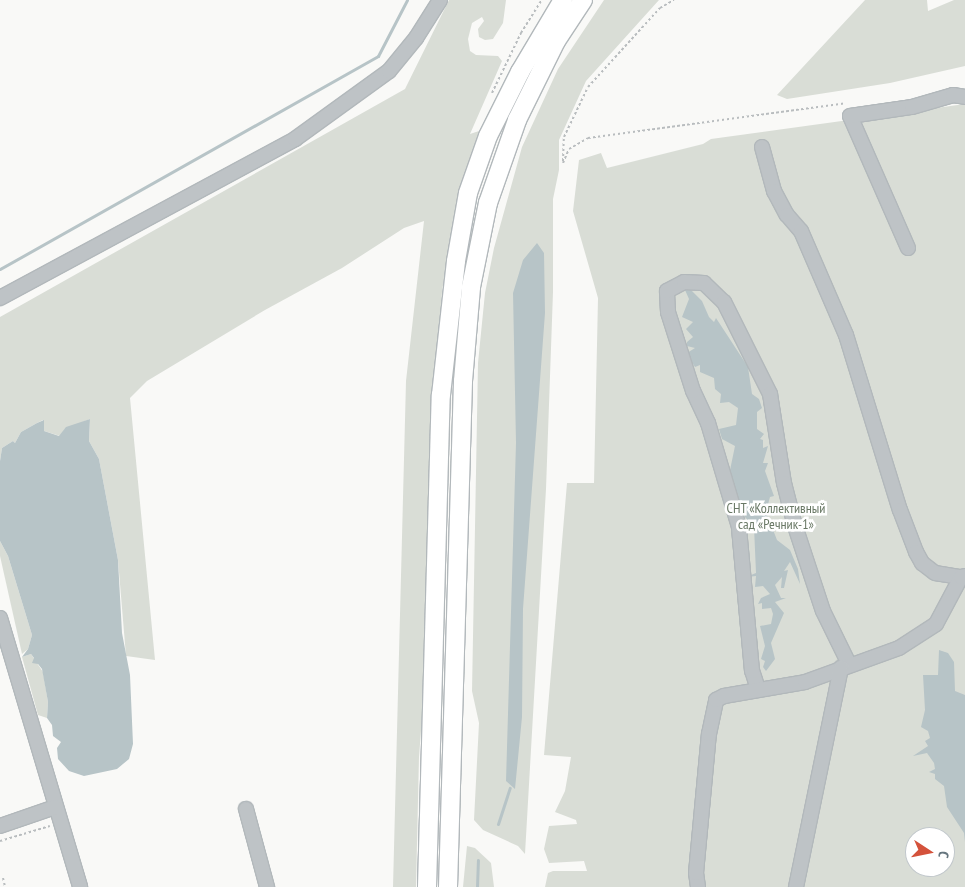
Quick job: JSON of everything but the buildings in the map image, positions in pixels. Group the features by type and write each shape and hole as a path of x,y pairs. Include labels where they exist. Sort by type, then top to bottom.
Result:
{"main road":[{"path":"427,887 441,396 456,261 468,193 488,136 520,72 563,0"},
{"path":"448,887 462,390 471,287 488,203 517,120 556,41 583,0"}],"street":[{"path":"0,298 311,128 389,71 416,38 440,0"},
{"path":"908,248 850,116 912,108 953,95 965,97"},
{"path":"698,887 696,873 714,704 724,696 805,682 899,648 936,624 963,577 935,573 922,563 916,552 900,510 846,335 801,230 777,198 762,147"},
{"path":"758,689 752,671 738,527 708,423 693,391 668,312 667,290 684,282 704,283 724,302 770,394 784,483 795,526 823,611 845,666 796,887"},
{"path":"0,618 80,887"},
{"path":"0,826 55,807"},
{"path":"246,809 267,887"}],"path":[{"path":"674,0 660,8 588,86 564,136 563,164 569,149 588,138 850,103"},
{"path":"0,841 45,825 62,830"},
{"path":"2,878 5,887"}],"green space":[{"path":"449,0 506,0 503,23 493,39 485,40 479,37 478,29 484,21 482,17 472,23 468,39 470,51 476,55 498,56 502,61 470,134 479,131 458,202 442,291 430,613 419,757 416,887 393,887 406,381 424,221 404,228 342,268 265,310 147,381 130,398 155,660 126,656 118,560 99,459 89,441 90,419 65,429 60,436 44,431 43,420 21,432 15,443 13,441 2,448 0,461 0,317 405,89"},
{"path":"604,0 659,0 586,81 559,140 559,170 553,199 553,292 546,489 525,854 518,846 483,830 474,820 479,723 472,691 478,363 485,293 494,248 522,147 558,69"},
{"path":"865,0 927,0 928,11 954,0 965,0 965,66 890,83 787,99 777,95"},
{"name":"СНТ «Коллективный сад «Речник-1»","path":"965,104 965,887 545,887 548,873 553,871 587,871 584,861 549,863 544,849 549,826 577,824 576,820 555,812 565,791 571,757 544,755 567,483 594,483 598,298 573,211 579,160 601,153 607,168 703,144 711,139"},
{"path":"0,541 8,556 32,635 28,649 22,654 0,556"},
{"path":"31,654 43,672 48,702 47,718 38,715 22,657"},
{"path":"467,846 475,848 491,863 494,887 463,887"}],"shaded area":[{"path":"537,243 544,253 545,313 523,609 522,717 515,789 506,781 516,443 513,293 523,260"},
{"path":"685,290 691,290 702,301 709,317 714,322 716,318 748,367 752,394 759,399 762,408 757,412 757,429 764,434 760,439 763,440 763,448 768,446 763,463 768,463 765,471 774,496 770,497 766,512 777,540 790,550 798,569 800,584 790,562 784,571 788,570 784,588 781,588 782,577 775,585 781,598 786,598 775,602 784,613 771,643 775,659 766,671 763,667 765,661 761,659 765,646 760,626 771,624 773,614 771,608 762,609 762,603 758,604 761,598 770,594 763,586 755,587 756,576 746,577 756,573 754,527 745,517 729,475 735,446 722,439 719,429 736,425 738,408 729,402 720,403 721,394 715,389 714,378 700,372 700,365 695,367 689,358 687,353 695,348 687,346 687,342 693,337 686,329 693,322 682,317 689,299"},
{"path":"90,419 89,441 99,459 118,560 122,633 130,675 133,744 129,759 117,769 84,776 69,771 58,759 57,748 61,742 53,736 52,725 47,718 48,702 42,669 38,664 32,663 34,658 31,654 22,657 28,649 32,635 8,556 0,541 0,461 2,448 13,441 15,443 21,432 37,423 44,420 44,431 59,436 66,427"},
{"path":"939,650 948,653 954,662 955,691 965,695 965,842 964,833 947,807 944,786 935,779 935,774 929,772 935,769 934,763 927,753 913,756 928,746 925,741 930,738 928,731 921,727 925,710 923,675 938,675"}],"waterway":[{"path":"0,269 378,56 407,0"},
{"path":"498,824 510,788"},
{"path":"477,887 478,860"}]}
